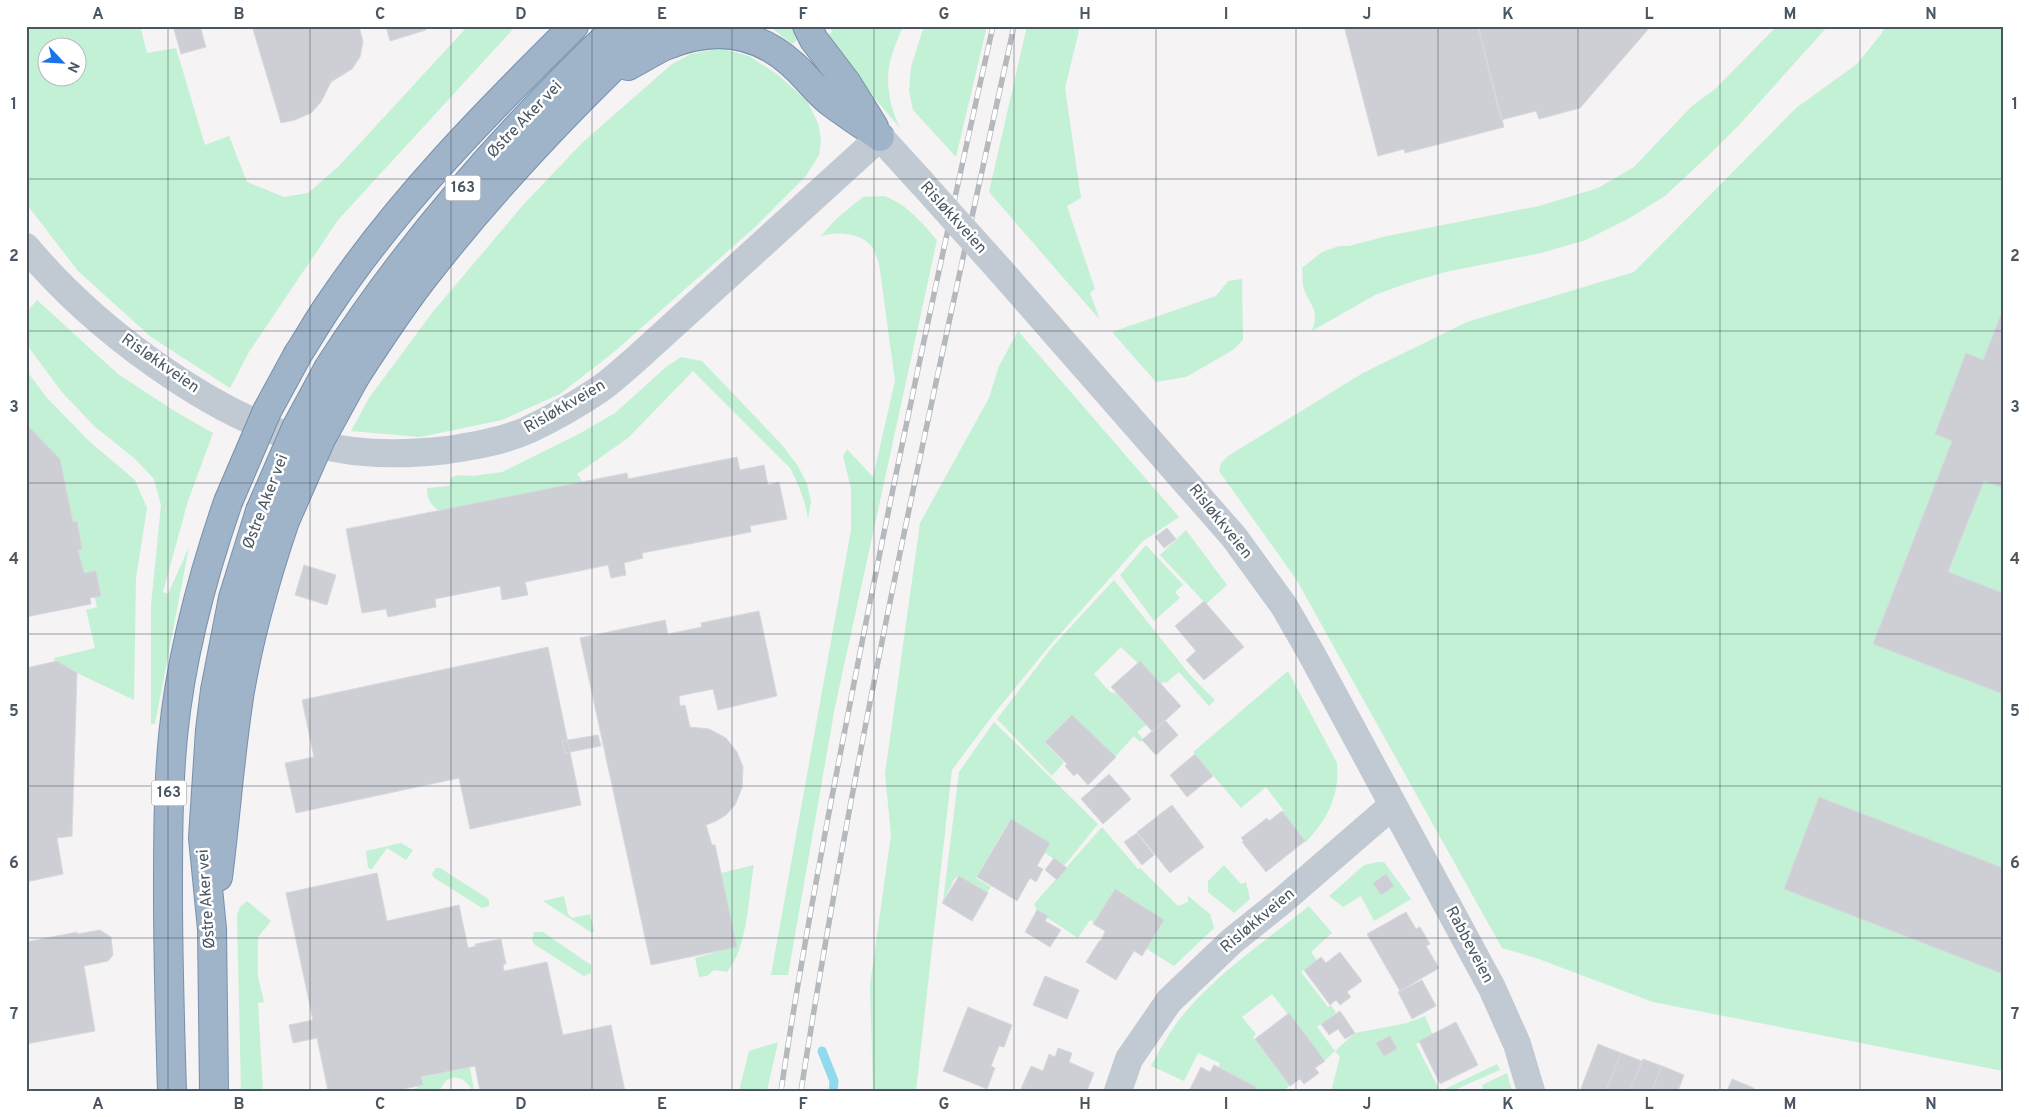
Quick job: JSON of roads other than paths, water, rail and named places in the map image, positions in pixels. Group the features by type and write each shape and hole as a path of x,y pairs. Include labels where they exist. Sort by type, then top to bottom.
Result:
{"highway":[{"path":"540,60 558,26"},
{"name":"Østre Aker vei","path":"172,1091 168,991 168,845 173,735 187,643 213,546 228,502 263,420 298,354 331,302 369,250 418,190 470,131 574,26"},
{"name":"Østre Aker vei","path":"214,1091 212,928 203,838 210,730 215,690 233,598 272,516 296,428 329,367 396,268 464,186 538,105 618,26"},
{"name":"163","path":"272,516 321,439 355,377 423,278 510,173 598,82 656,26"},
{"path":"807,26 814,40 846,82 880,137"},
{"path":"598,82 665,46 707,34 730,34 752,40 773,49 792,63 829,101 880,137"}],"street":[{"name":"Risløkkveien","path":"26,246 48,273 134,349 217,403 269,428 312,443 344,449 422,453 462,448 492,442 528,430 598,390 635,360 880,137 1209,507 1257,568 1284,606 1311,653 1393,805 1282,901 1232,941 1169,1001 1128,1059 1118,1091"},
{"name":"Rabbeveien","path":"1393,805 1492,988 1517,1044 1531,1091"}],"waterway":[{"path":"822,1051 834,1081 833,1091"}],"railway":[{"path":"781,1091 813,900 883,538 918,367 993,26"},
{"path":"801,1091 823,957 872,690 927,424 1014,26"}]}
